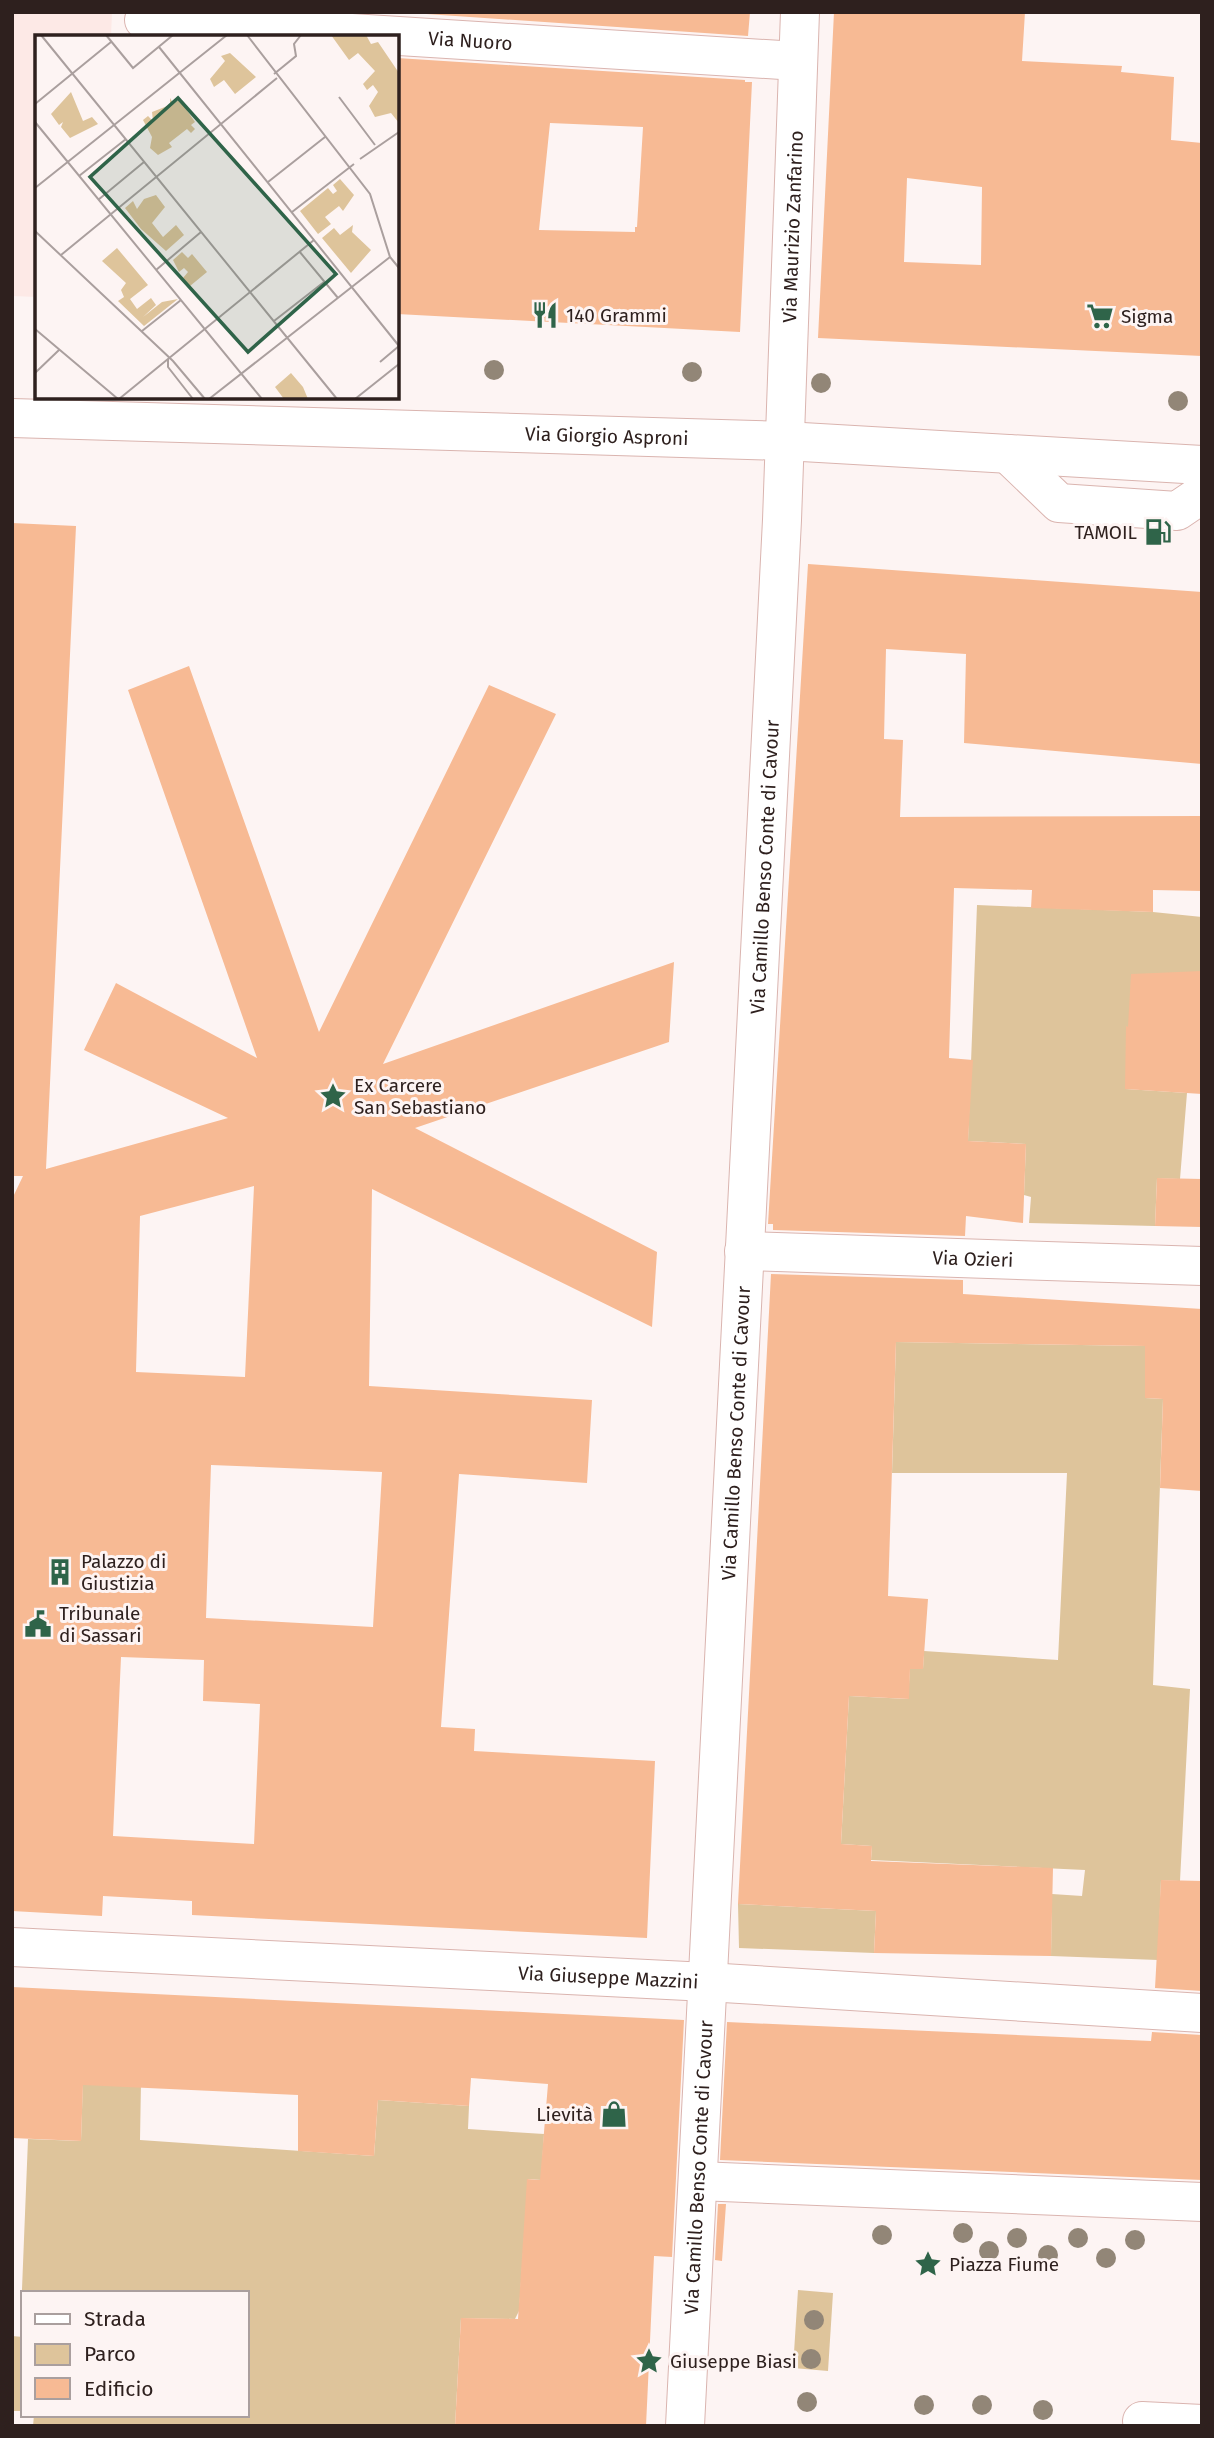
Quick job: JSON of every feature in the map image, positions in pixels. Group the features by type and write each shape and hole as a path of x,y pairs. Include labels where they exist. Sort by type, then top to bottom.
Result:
{"street":[{"name":"Via Maurizio Zanfarino","path":"785,441 800,12"},
{"name":"Via Nuoro","path":"144,23 350,35"},
{"name":"Via Nuoro","path":"399,38 797,61"},
{"name":"Via Giorgio Asproni","path":"12,418 126,410 785,441 1202,466"},
{"name":"Via Camillo Benso Conte di Cavour","path":"685,2426 785,441"},
{"path":"1008,454 1059,503 1177,512 1202,494"},
{"name":"Via Ozieri","path":"744,1251 1202,1266"},
{"name":"Via Giuseppe Mazzini","path":"12,1947 707,1982 1202,2013"},
{"path":"698,2181 1202,2202"},
{"path":"1142,2421 1202,2424"}],"shaded area":[{"path":"12,12 112,12 111,35 35,35 35,297 12,296"}],"green space":[{"path":"977,905 1153,912 1202,917 1201,1027 1126,1027 1126,1089 1187,1093 1180,1179 1157,1178 1155,1226 1029,1223 1031,1197 1024,1195 1026,1144 968,1141"},
{"path":"896,1342 1145,1346 1145,1398 1163,1399 1153,1685 1190,1689 1180,1881 1161,1880 1158,1960 1051,1956 1052,1894 1082,1896 1085,1870 871,1860 872,1846 841,1844 849,1696 908,1699 910,1669 923,1669 924,1651 1058,1660 1067,1473 892,1473"},
{"path":"738,1904 876,1911 874,1953 739,1948"},
{"path":"83,2079 141,2082 140,2140 374,2156 378,2100 469,2106 468,2129 544,2134 541,2180 528,2179 519,2311 515,2319 461,2318 455,2426 33,2426 34,2417 248,2417 248,2291 22,2291 28,2139 81,2141"},
{"path":"798,2290 833,2293 828,2371 793,2368"},
{"path":"12,2336 21,2337 21,2411 12,2411"}],"building":[{"path":"397,12 750,12 748,36"},
{"path":"834,12 1025,12 1022,61 1122,66 1121,72 1174,77 1171,140 1202,143 1202,356 818,338","holes":["907,178 982,187 981,265 904,262"]},
{"path":"399,58 752,82 740,332 399,314","holes":["550,123 643,127 635,232 539,230"]},
{"path":"12,523 76,526 46,1169 228,1118 84,1050 116,983 257,1058 128,690 189,666 319,1032 489,685 556,714 383,1064 674,962 669,1042 415,1128 657,1252 652,1327 372,1189 369,1386 592,1400 587,1483 459,1474 441,1727 475,1729 474,1751 655,1761 647,1938 192,1915 192,1901 103,1896 102,1916 12,1911 12,1199 23,1176 12,1176","holes":["254,1186 245,1377 136,1372 140,1216","211,1465 382,1472 373,1627 206,1618","121,1657 204,1660 203,1701 260,1704 254,1844 113,1836"]},
{"path":"808,564 1202,592 1202,764 964,743 966,654 886,649 884,739 903,740 900,817 1202,816 1202,891 1153,890 1153,912 1031,908 1032,890 954,888 949,1058 973,1060 968,1141 1026,1144 1023,1223 966,1216 965,1236 773,1230 773,1224 768,1224"},
{"path":"1202,971 1202,1094 1125,1089 1126,1026 1128,1027 1131,974"},
{"path":"1157,1178 1202,1179 1202,1227 1155,1226"},
{"path":"771,1274 963,1280 963,1294 1202,1309 1202,1491 1160,1488 1163,1399 1145,1398 1145,1346 896,1342 888,1596 928,1599 923,1669 910,1669 909,1699 849,1696 841,1844 872,1846 871,1861 1053,1868 1051,1956 874,1953 876,1911 738,1904"},
{"path":"1161,1880 1202,1881 1202,1991 1155,1988"},
{"path":"12,1987 684,2020 672,2257 654,2256 646,2426 455,2426 461,2318 518,2319 527,2179 540,2180 548,2084 471,2078 469,2106 378,2100 374,2156 298,2151 298,2095 83,2085 81,2141 12,2138"},
{"path":"727,2022 1151,2041 1152,2032 1202,2035 1202,2180 720,2160"},
{"path":"718,2204 726,2204 722,2261 715,2260"}],"place":[{"name":"140 Grammi","path":"545,315"},
{"name":"Sigma","path":"1100,316"},
{"name":"TAMOIL","path":"1158,532"},
{"name":"Ex Carcere San Sebastiano","path":"333,1096"},
{"name":"Palazzo di Giustizia","path":"60,1572"},
{"name":"Tribunale di Sassari","path":"38,1624"},
{"name":"Lievità","path":"614,2114"},
{"name":"Piazza Fiume","path":"928,2264"},
{"name":"Giuseppe Biasi","path":"649,2361"}]}
